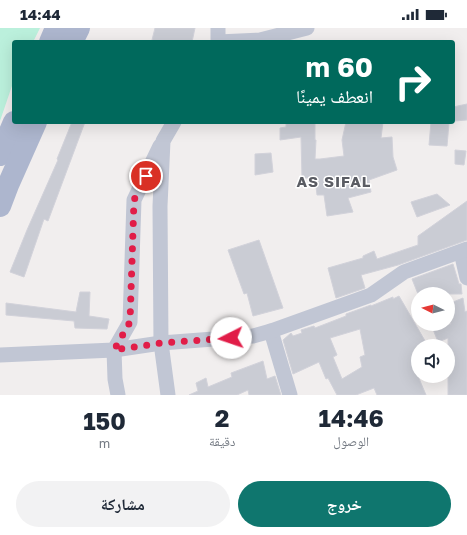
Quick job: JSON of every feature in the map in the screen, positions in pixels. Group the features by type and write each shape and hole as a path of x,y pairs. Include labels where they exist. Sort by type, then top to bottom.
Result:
{"main road":[{"path":"51,40 56,28"},
{"path":"73,40 79,28"},
{"path":"0,155 13,124"},
{"path":"0,206 35,124"}],"street":[{"path":"218,28 218,40"},
{"path":"260,40 307,28"},
{"path":"118,395 115,379 114,350 130,322 134,200 173,124"},
{"path":"163,141 160,206 161,343 168,395"},
{"path":"0,355 114,350 161,343 253,336 372,295 404,272 464,250 467,278"},
{"path":"270,331 290,395"}],"green space":[{"path":"0,28 40,28 34,40 12,40 12,86 0,121"}],"building":[{"path":"155,28 195,28 192,40 152,40"},
{"path":"467,104 467,120 455,121 455,107"},
{"path":"71,124 84,124 48,221 44,219 24,277 10,272 58,160 57,159"},
{"path":"286,124 315,124 315,159 320,159 344,156 342,140 346,124 383,124 381,138 392,137 393,157 397,170 369,180 371,192 348,198 353,212 327,216 324,195 317,195 315,178 302,178 301,137 280,140 280,128 286,127"},
{"path":"431,124 449,124 447,146 429,145"},
{"path":"455,150 466,151 464,165 455,164"},
{"path":"271,153 273,172 255,175 255,154"},
{"path":"437,194 450,205 417,217 411,202"},
{"path":"467,201 467,240 398,265 361,275 365,288 336,298 328,268 363,258 363,256 374,251 377,259 418,245 418,236"},
{"path":"259,240 283,308 253,316 247,293 244,294 228,250"},
{"path":"453,264 459,284 461,284 462,294 455,294 455,287 415,287 412,279"},
{"path":"80,292 90,292 89,316 109,319 107,329 75,328 74,321 6,315 6,303 76,312"},
{"path":"399,296 411,317 411,331 419,331 424,339 411,339 411,383 421,383 426,395 377,395 374,388 356,395 337,395 328,378 326,379 319,362 293,374 283,340 291,333 293,336 302,333 301,330 314,326 315,328 346,316 346,314 393,297 393,299","holes":["360,329 365,355 360,357 362,367 342,379 333,357 337,355 330,338"]},
{"path":"463,298 465,312 467,311 467,395 448,395 448,383 455,383 455,339 437,339 434,331 455,331 455,301"},
{"path":"263,361 267,379 275,376 281,395 249,395 248,390 237,395 189,395 198,391 196,383 206,378 208,387 232,377 231,373"}],"district":[{"name":"AS SIFAL","path":"334,182"}],"route":[{"path":"146,176 134,200 130,322 114,350 161,343 231,338"}]}
